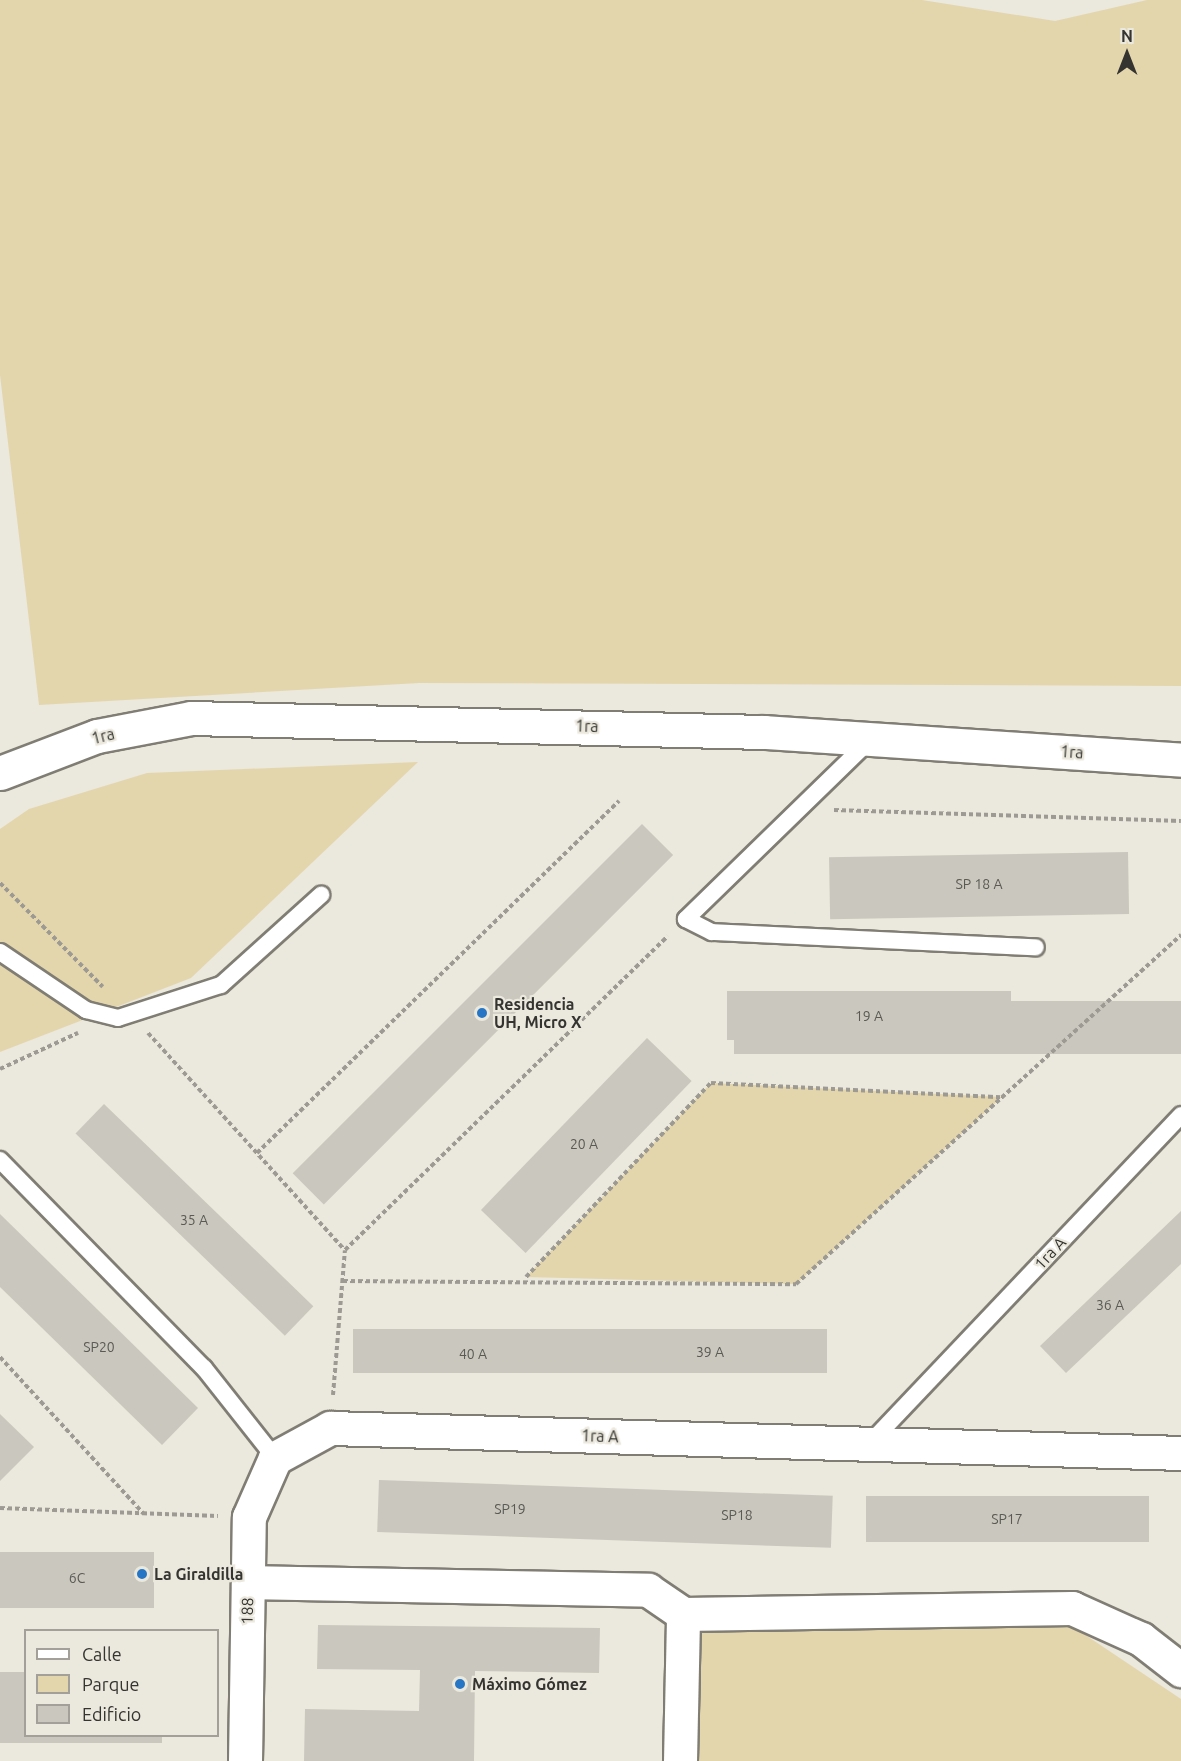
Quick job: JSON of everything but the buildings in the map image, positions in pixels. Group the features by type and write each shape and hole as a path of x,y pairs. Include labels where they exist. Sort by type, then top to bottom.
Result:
{"street":[{"name":"1ra","path":"0,773 97,736 191,718 764,732 1181,760"},
{"name":"1ra A","path":"330,1428 1181,1453"},
{"path":"275,1458 330,1428"},
{"name":"188","path":"245,1761 249,1517 275,1458"},
{"path":"248,1582 648,1590 683,1614 1072,1608 1141,1639 1181,1670"},
{"path":"680,1761 683,1614"}],"lane":[{"path":"871,739 686,919 712,932 1036,947"},
{"path":"0,952 101,1017 131,1015 221,985 321,895"},
{"name":"1ra A","path":"869,1444 1181,1114"},
{"path":"0,1160 204,1368 275,1458"}],"path":[{"path":"257,1153 619,801"},
{"path":"799,809 1181,821"},
{"path":"0,883 131,1015 345,1250"},
{"path":"330,1428 345,1250 686,919"},
{"path":"343,1281 796,1284 1181,935"},
{"path":"0,1069 67,1041 101,1017"},
{"path":"526,1277 711,1083 1002,1097"},
{"path":"0,1357 143,1513"},
{"path":"0,1508 249,1517"}],"green space":[{"path":"0,0 922,0 1055,21 1147,0 1181,0 1181,686 419,683 39,705 0,375"},
{"path":"418,762 191,978 0,1052 0,829 29,809 147,773"},
{"path":"711,1083 1002,1097 796,1284 526,1277"},
{"path":"1069,1624 1181,1699 1181,1761 696,1761 699,1630"}],"place":[{"name":"Residencia UH, Micro X","path":"482,1013"},
{"name":"La Giraldilla","path":"142,1574"},
{"name":"Máximo Gómez","path":"460,1684"}]}
